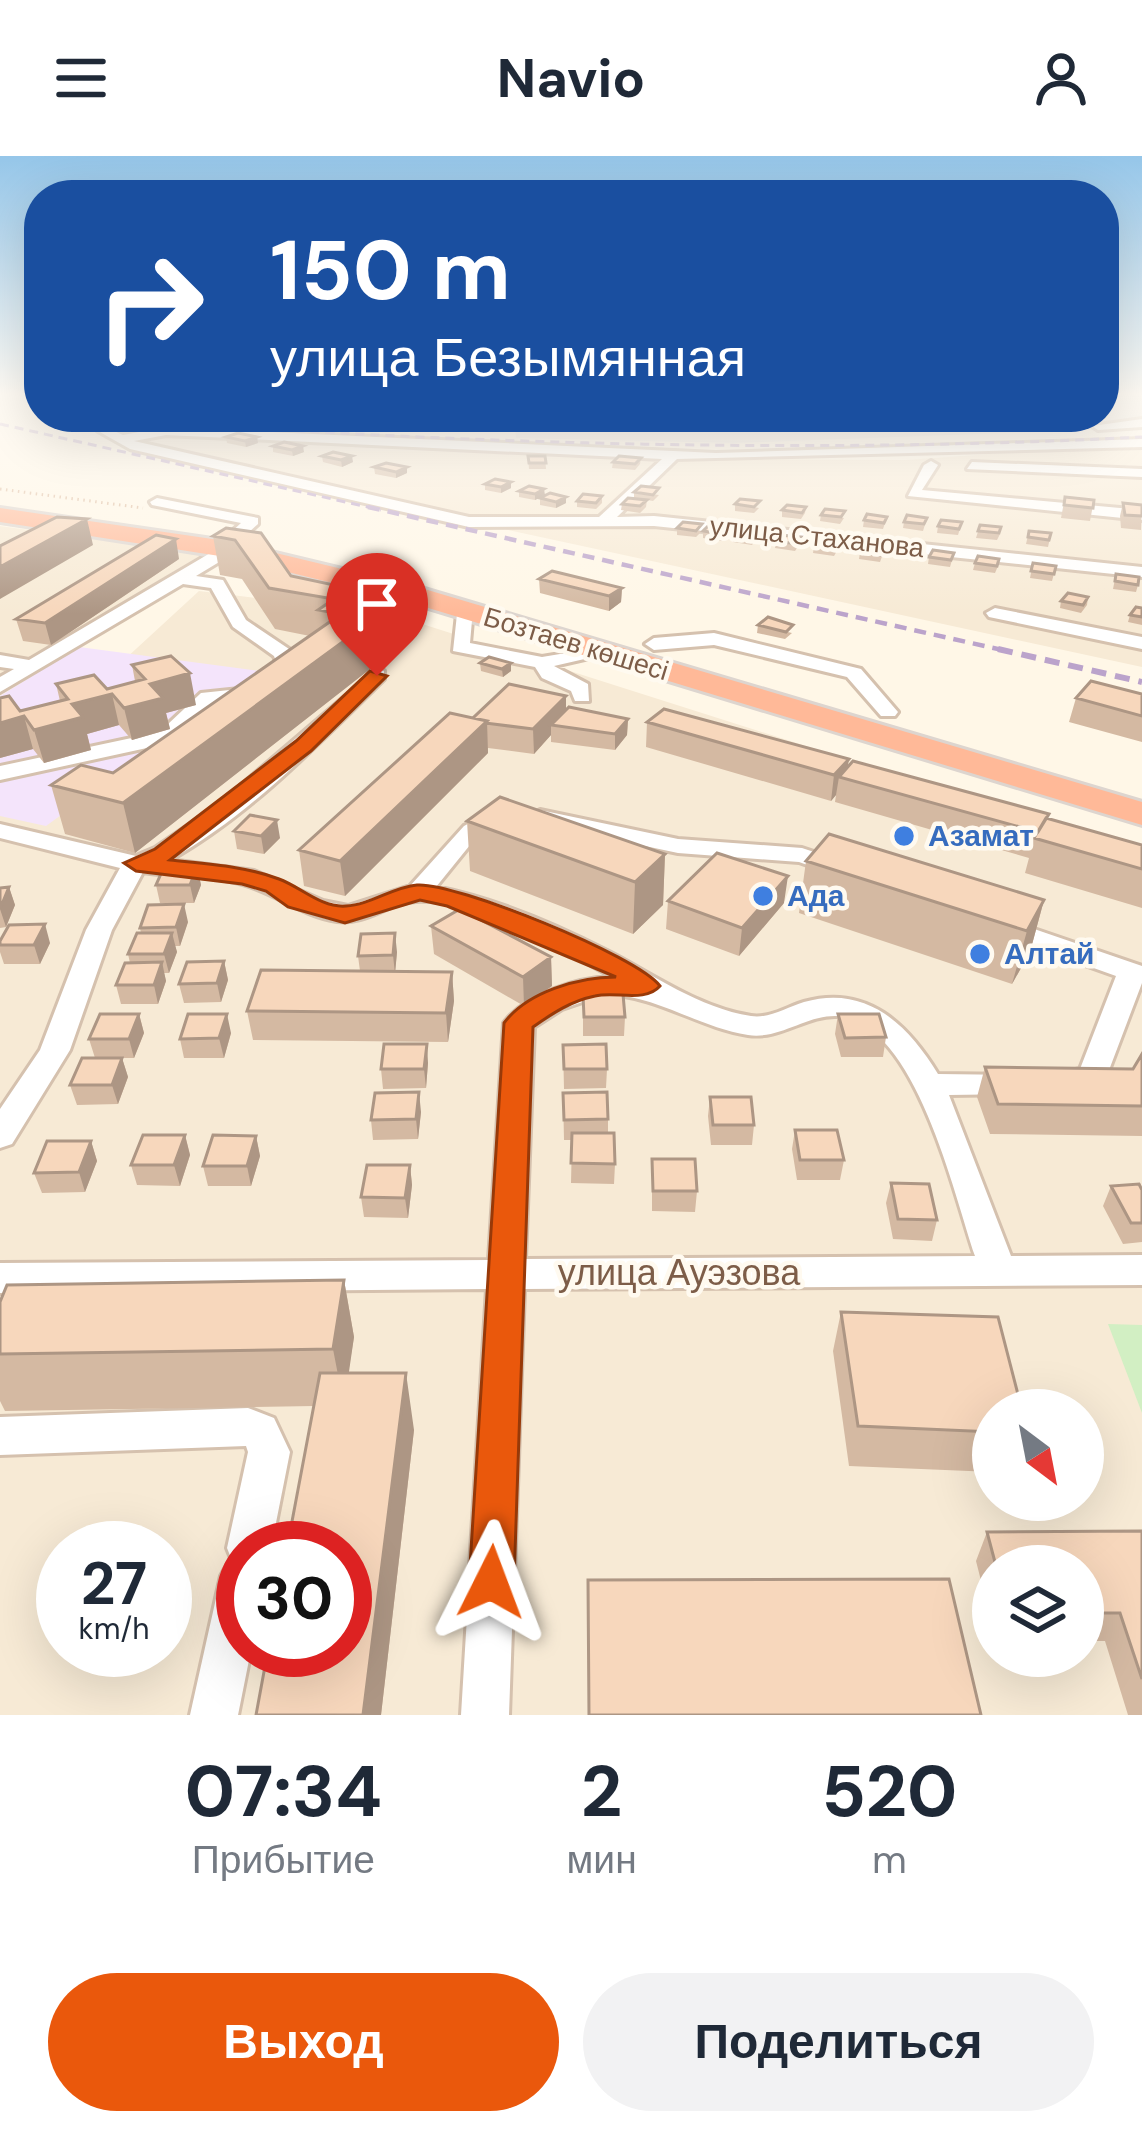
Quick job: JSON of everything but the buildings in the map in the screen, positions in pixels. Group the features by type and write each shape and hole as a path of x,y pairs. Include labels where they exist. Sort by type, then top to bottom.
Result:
{"highway":[{"name":"Бозтаев көшесі","path":"0,500 237,540 442,582 1142,787"},
{"name":"Бозтаев көшесі","path":"0,515 237,540 1142,814"}],"street":[{"name":"улица Стаханова","path":"241,469 469,522 654,520 1142,572"},
{"path":"603,520 659,469"},
{"path":"930,469 914,493 1142,515"},
{"path":"1045,469 1142,472"},
{"path":"0,686 237,540 253,521 152,505"},
{"path":"178,578 217,584 239,623 283,653 288,668 230,716"},
{"path":"464,609 460,647 542,663 595,651"},
{"path":"995,614 1142,643"},
{"path":"0,661 32,666"},
{"path":"542,663 549,674 581,688 582,697"},
{"path":"0,1136 19,1099 52,1056 109,901 136,863 164,854 232,802 303,746 377,676"},
{"path":"0,773 148,740 174,729 199,690 263,692"},
{"path":"0,831 136,863 245,877 275,886 298,901 345,915 419,892 476,825 499,817 528,816 678,846 802,855 866,878"},
{"path":"38,840 62,824"},
{"path":"419,892 516,921 623,968 646,986 748,1026 833,1005 862,1011 888,1028 928,1084 998,1270"},
{"path":"928,1084 1086,1082 1132,972 977,917"},
{"path":"484,1715 519,1023 548,1002 595,986 646,986"},
{"name":"улица Ауэзова","path":"0,1278 1142,1270"},
{"path":"0,1436 248,1427 260,1431 269,1452 255,1521"},
{"path":"214,1715 222,1677"}],"path":[{"path":"0,489 152,505"}],"shaded area":[{"path":"225,469 1142,469 1142,667"},
{"path":"0,526 203,554 0,675"},
{"path":"199,591 394,615 1142,853 1142,1715 0,1715 0,774"},
{"path":"79,647 259,671 46,826 0,816 0,696"}],"green space":[{"path":"1108,1324 1142,1325 1142,1413"}],"railway":[{"path":"198,469 381,510"},
{"path":"368,507 1011,652"},
{"path":"998,649 1142,682"}],"place":[{"name":"Азамат","path":"904,836"},
{"name":"Ада","path":"763,896"},
{"name":"Алтай","path":"980,954"}],"route":[{"path":"377,676 303,746 210,819 164,854 136,863 245,877 275,886 320,910 345,915 419,892 455,900 589,952 623,968 646,986 595,986 548,1002 519,1023 491,1582"}]}
